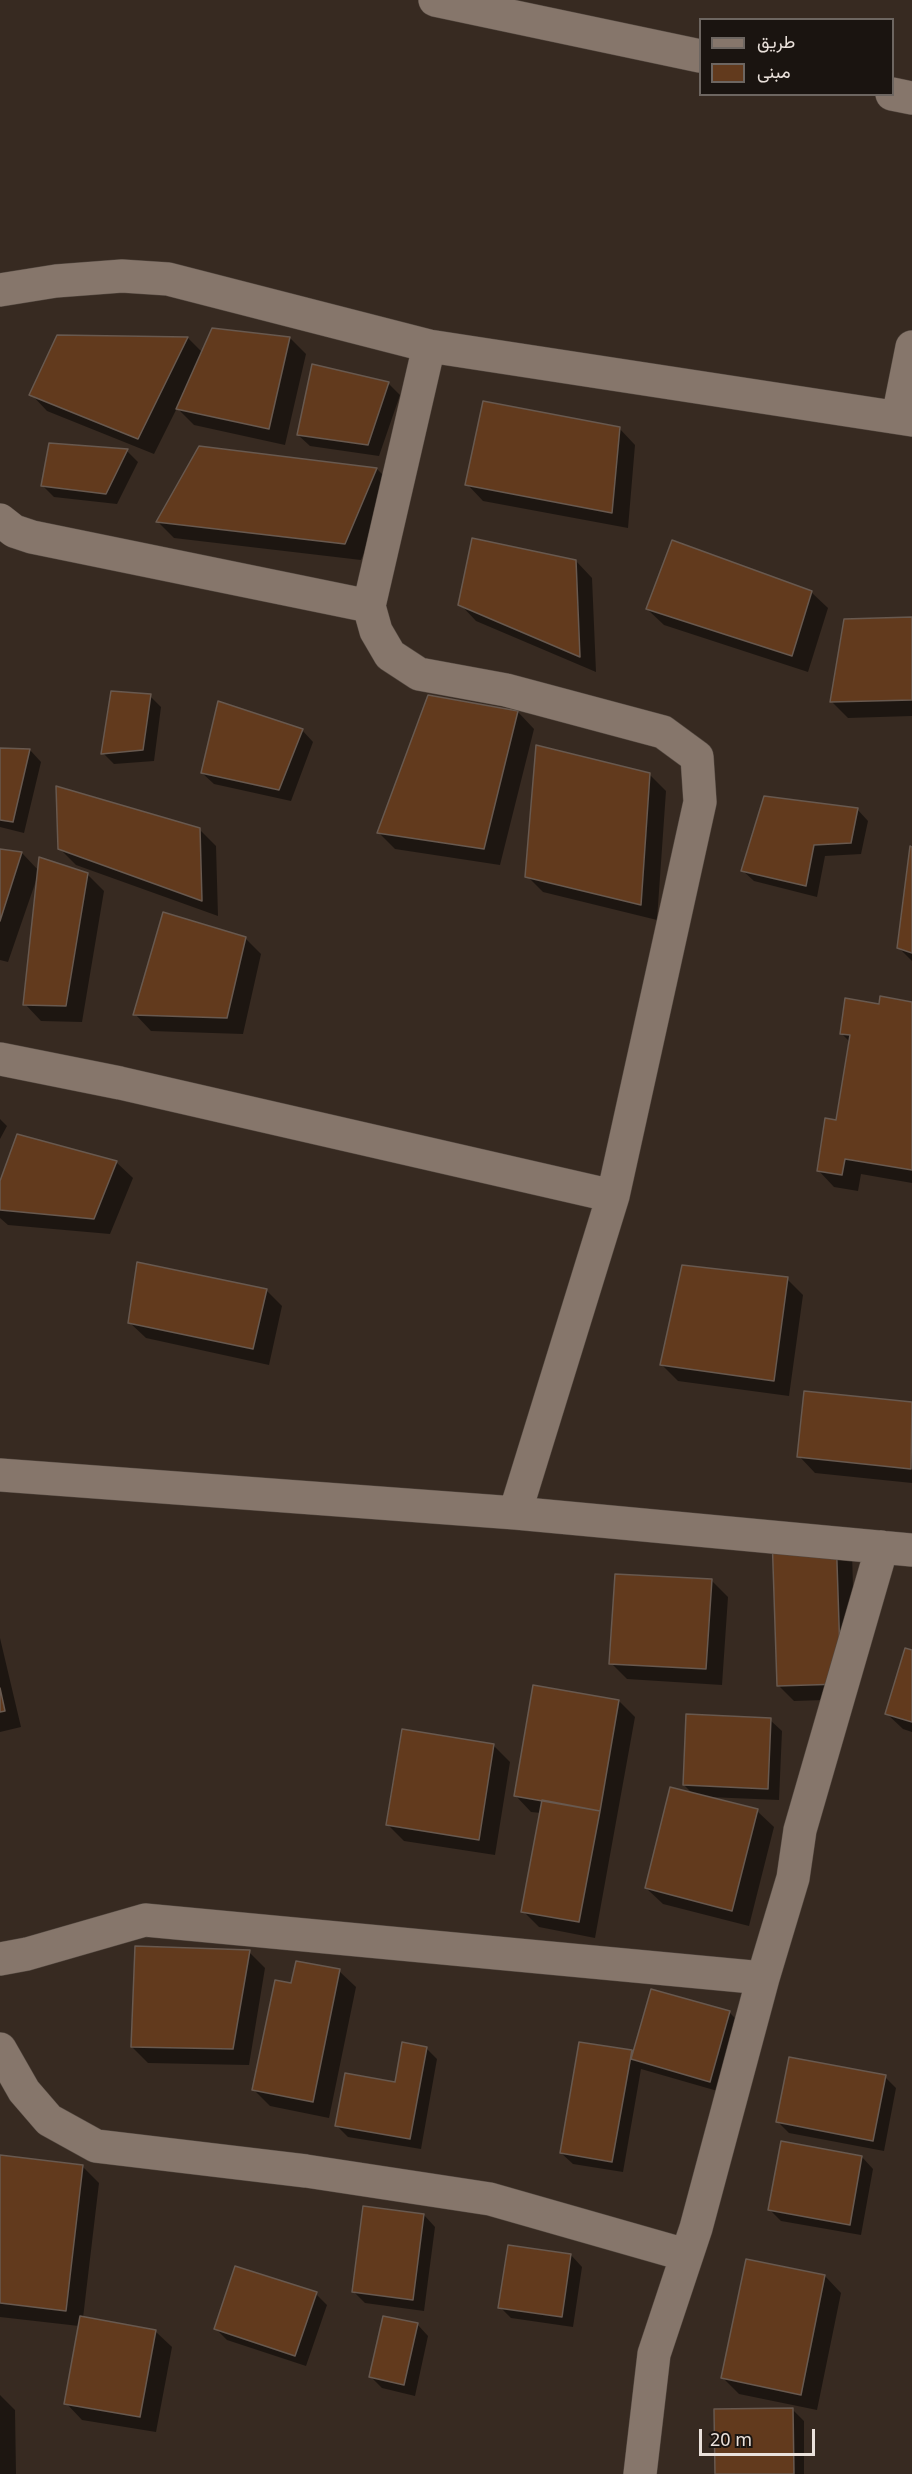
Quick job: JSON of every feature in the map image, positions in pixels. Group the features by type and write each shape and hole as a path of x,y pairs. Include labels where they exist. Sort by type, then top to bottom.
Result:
{"street":[{"path":"435,0 699,56"},
{"path":"894,94 912,98"},
{"path":"0,290 56,281 122,276 168,279 429,346 905,419 912,347"},
{"path":"429,346 369,606 376,632 390,655 419,674 506,690 663,732 697,757 700,802 613,1196 515,1513"},
{"path":"0,520 14,531 32,537 369,606"},
{"path":"0,1059 120,1083 613,1196"},
{"path":"0,1475 515,1513 897,1549 801,1830 794,1878 763,1978 696,2228 654,2354 640,2474"},
{"path":"0,1959 145,1920 763,1978"},
{"path":"0,2049 24,2091 49,2120 96,2146 306,2171 490,2199 686,2255"}],"building":[{"path":"212,328 290,337 269,429 176,409"},
{"path":"57,335 188,337 138,439 29,395"},
{"path":"312,364 389,382 368,445 297,435"},
{"path":"483,401 620,427 612,513 465,485"},
{"path":"49,443 128,449 106,494 41,486"},
{"path":"199,446 377,468 345,544 156,522"},
{"path":"472,538 576,560 580,657 458,605"},
{"path":"672,540 812,591 792,656 646,609"},
{"path":"912,617 912,700 830,702 844,619"},
{"path":"111,691 151,694 143,750 101,754"},
{"path":"428,695 518,711 484,849 377,833"},
{"path":"218,701 303,729 279,790 201,773"},
{"path":"536,745 650,773 641,905 525,877"},
{"path":"0,748 30,749 13,822 0,820"},
{"path":"56,786 200,828 202,901 58,849"},
{"path":"764,796 858,808 851,843 814,845 806,886 741,871"},
{"path":"910,846 912,847 912,953 897,948"},
{"path":"0,849 22,852 0,921"},
{"path":"39,857 88,873 66,1006 23,1005"},
{"path":"163,912 246,937 227,1018 133,1015"},
{"path":"880,996 912,1002 912,1170 845,1159 842,1175 817,1171 825,1118 836,1120 850,1035 840,1034 845,998 879,1004"},
{"path":"17,1134 117,1161 94,1219 0,1210 0,1181"},
{"path":"137,1262 267,1289 253,1349 128,1323"},
{"path":"682,1265 788,1277 774,1381 660,1365"},
{"path":"804,1391 912,1402 911,1469 797,1457"},
{"path":"836,1533 841,1684 777,1686 772,1535"},
{"path":"615,1574 712,1579 706,1669 609,1664"},
{"path":"905,1648 912,1650 912,1722 885,1714"},
{"path":"533,1685 619,1700 600,1811 514,1796"},
{"path":"0,1688 5,1711 0,1712"},
{"path":"686,1714 771,1718 768,1789 683,1785"},
{"path":"402,1729 494,1744 479,1840 386,1825"},
{"path":"670,1787 758,1809 732,1911 645,1888"},
{"path":"542,1800 600,1811 579,1922 521,1912"},
{"path":"135,1946 250,1950 233,2049 131,2047"},
{"path":"296,1961 340,1969 313,2102 252,2090 275,1980 291,1983"},
{"path":"651,1989 730,2011 710,2082 631,2059"},
{"path":"402,2042 427,2047 410,2139 335,2126 345,2073 395,2082"},
{"path":"579,2042 632,2050 612,2162 560,2153"},
{"path":"789,2057 886,2075 873,2141 776,2122"},
{"path":"781,2141 862,2156 850,2225 768,2210"},
{"path":"0,2155 83,2165 66,2311 0,2303"},
{"path":"363,2206 424,2214 413,2300 352,2292"},
{"path":"508,2245 571,2254 562,2317 498,2308"},
{"path":"746,2259 825,2275 801,2395 721,2378"},
{"path":"235,2266 317,2292 295,2356 214,2329"},
{"path":"80,2316 156,2330 140,2417 64,2404"},
{"path":"383,2316 418,2323 404,2385 369,2377"},
{"path":"793,2408 794,2474 715,2474 714,2409"}]}
